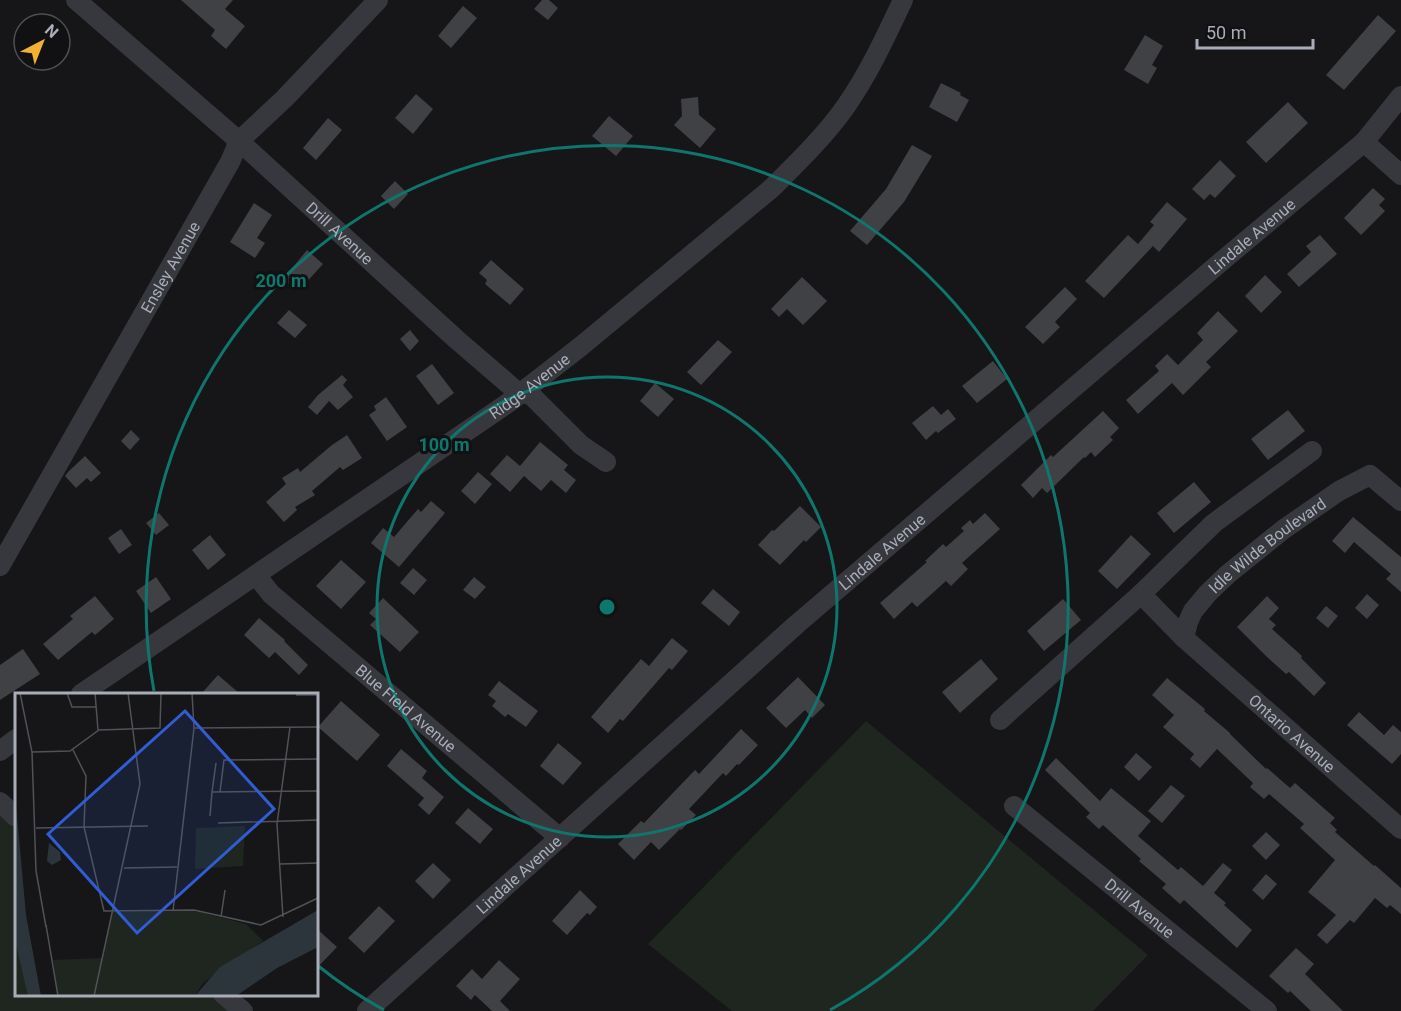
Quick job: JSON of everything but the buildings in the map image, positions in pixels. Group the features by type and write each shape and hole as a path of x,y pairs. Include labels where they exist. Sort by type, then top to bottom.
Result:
{"street":[{"name":"Drill Avenue","path":"76,0 239,141 456,339 514,389 532,396 581,445 606,462"},
{"name":"Ensley Avenue","path":"0,566 225,172 239,141 285,98 378,0"},
{"name":"Ridge Avenue","path":"82,693 522,392 580,347 772,188 827,131 846,105 870,69 903,0"},
{"name":"Lindale Avenue","path":"367,1011 797,624 1364,142 1401,96"},
{"path":"1364,142 1401,175"},
{"path":"1000,720 1141,594 1214,524 1312,451"},
{"name":"Idle Wilde Boulevard","path":"1184,638 1193,611 1228,574 1284,529 1339,491 1370,475 1401,501"},
{"name":"Blue Field Avenue","path":"256,575 271,594 560,838"},
{"name":"Ontario Avenue","path":"1141,594 1184,638 1401,829"},
{"path":"0,751 15,740"},
{"path":"0,802 15,816"},
{"name":"Drill Avenue","path":"1014,806 1267,1011"},
{"path":"225,996 243,1011"}],"shaded area":[{"path":"866,721 1148,955 1093,1011 732,1011 648,944"},
{"path":"0,802 15,816 15,996 224,996 243,1011 0,1011"}]}
